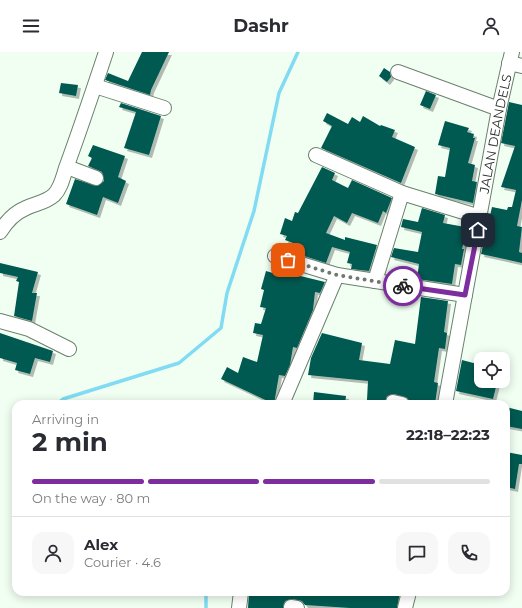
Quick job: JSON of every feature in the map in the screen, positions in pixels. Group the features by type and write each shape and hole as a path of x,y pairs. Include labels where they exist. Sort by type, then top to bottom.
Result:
{"street":[{"path":"0,232 5,223 15,214 26,207 43,203 54,195 59,188 78,140 106,52"},
{"name":"JALAN DEANDELS","path":"446,400 499,109 514,61"},
{"path":"398,72 499,109"},
{"path":"95,86 164,108"},
{"path":"316,155 402,193 480,216"},
{"path":"67,167 96,178"},
{"path":"375,281 402,193"},
{"path":"275,256 337,275 465,295"},
{"path":"284,400 337,275"},
{"path":"0,321 29,329 69,349"},
{"path":"239,608 240,596"},
{"path":"405,608 408,596"}],"building":[{"path":"142,52 169,52 150,95 105,80 108,73 128,81"},
{"path":"384,68 390,72 391,77 387,82 379,76"},
{"path":"61,83 78,85 76,96 59,93"},
{"path":"426,91 436,95 430,109 420,105"},
{"path":"509,102 522,105 522,200 517,226 522,227 519,252 522,253 522,263 481,254 492,207 507,210 508,207 512,207 516,190 501,187 515,146 501,143"},
{"path":"121,103 161,116 149,155 124,148 136,112 119,107"},
{"path":"327,113 348,124 352,117 360,122 363,116 380,126 381,125 395,130 392,137 415,147 401,183 321,148 332,126 323,121"},
{"path":"445,121 469,128 467,132 474,134 473,138 475,138 468,163 475,165 472,181 477,182 473,203 435,194 438,176 445,177 450,148 438,145"},
{"path":"93,145 125,156 118,177 126,181 118,203 103,197 97,215 66,204 75,179 97,186 104,181 102,172 88,166 92,158 88,156"},
{"path":"322,167 335,173 332,180 348,188 352,180 392,198 386,213 383,211 378,223 352,213 347,223 334,216 326,233 345,240 345,237 377,245 369,271 351,269 352,264 347,263 350,252 332,247 326,263 298,254 301,246 285,240 287,236 280,234 285,218 292,221 295,212 298,213"},
{"path":"422,208 445,215 443,223 465,227 462,241 464,241 462,249 464,249 461,265 455,264 452,284 417,279 419,264 391,257 394,248 418,252 422,232 401,227 403,219 418,222"},
{"path":"0,263 38,272 32,293 37,293 32,321 14,316 19,282 16,281 18,277 0,273"},
{"path":"266,271 283,276 284,272 325,282 320,293 315,292 313,310 297,348 293,347 290,365 285,376 279,375 275,400 266,400 221,379 227,367 238,373 243,357 257,362 263,335 253,333 255,323 261,324 266,308 260,307 264,290 261,289"},
{"path":"421,297 448,301 444,332 447,333 445,349 439,348 434,382 438,383 436,400 408,400 407,398 394,394 387,396 386,400 367,400 368,381 308,375 311,358 322,333 362,343 359,360 390,364 395,340 415,344"},
{"path":"0,333 53,351 50,362 35,358 30,374 15,370 17,363 0,358"},
{"path":"462,360 474,363 474,388 496,388 493,399 456,391"},
{"path":"314,392 346,396 346,400 313,400"},
{"path":"510,408 522,411 522,429 510,427"},
{"path":"510,453 522,455 522,464 519,464 515,489 510,488"},
{"path":"249,596 399,596 397,608 350,608 305,605 302,601 292,599 285,601 283,608 248,608"}],"waterway":[{"path":"62,400 179,363 221,328 227,293 254,211 279,93 298,52"},
{"path":"206,596 206,608"}],"way so far":[{"path":"288,260 337,275 403,286"}],"route":[{"path":"403,286 465,295 478,230"}]}
